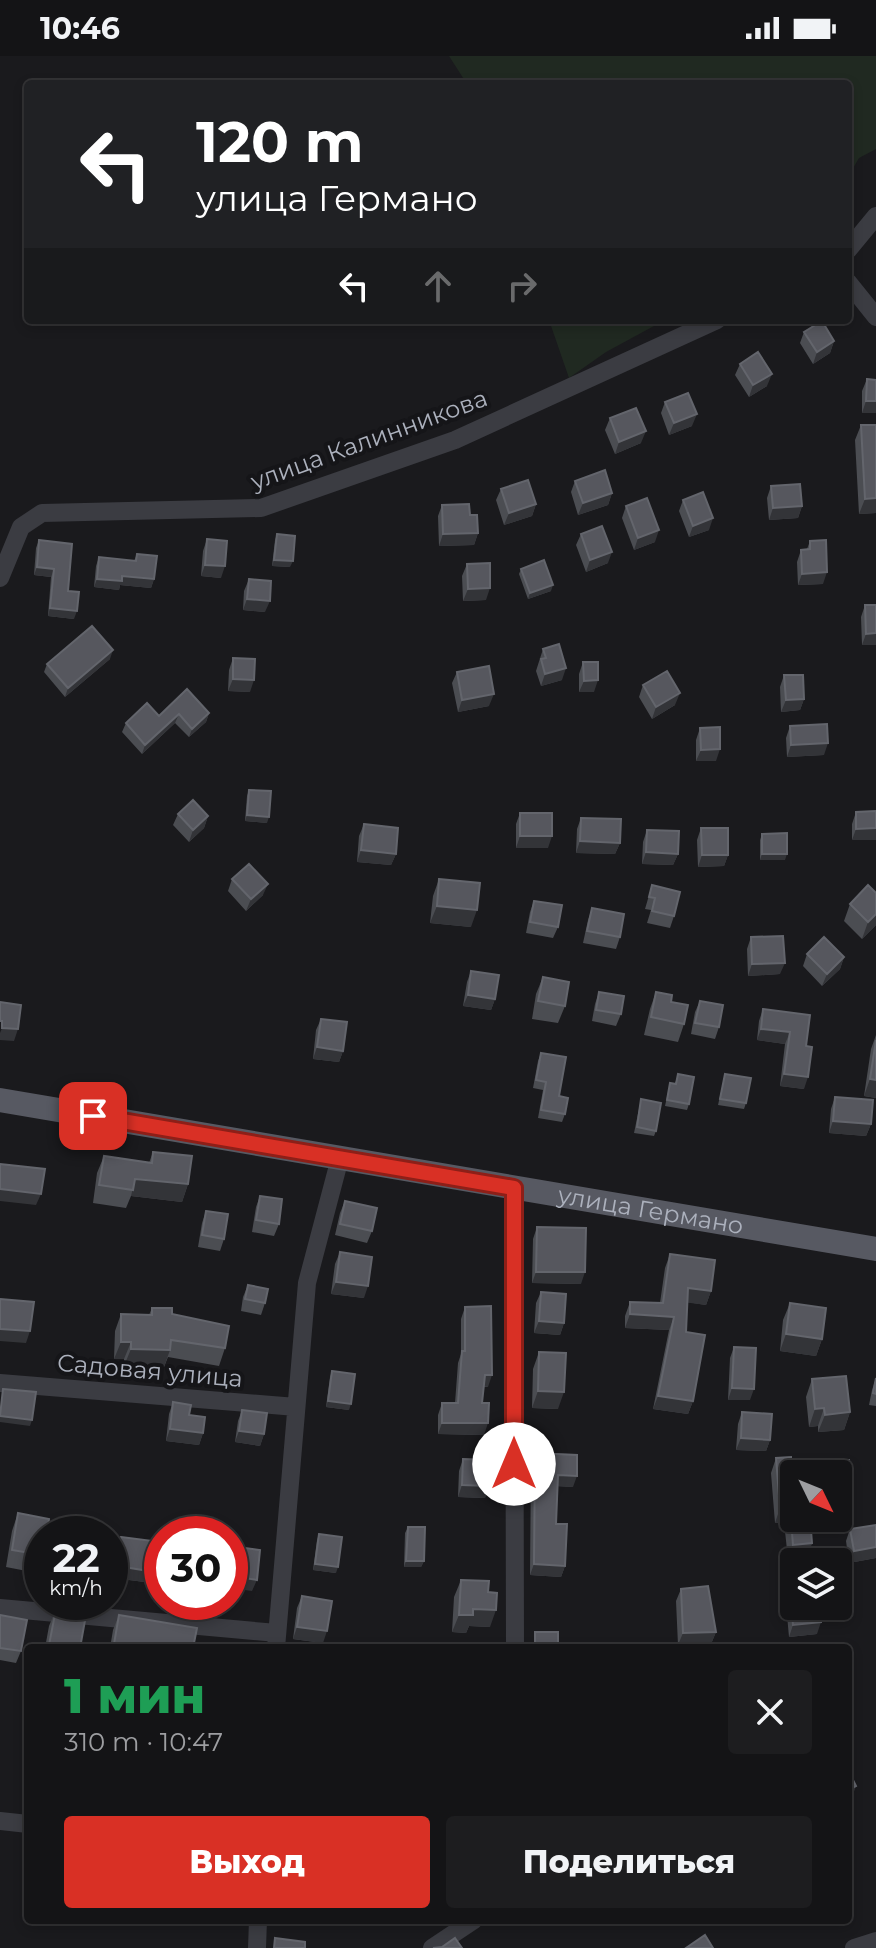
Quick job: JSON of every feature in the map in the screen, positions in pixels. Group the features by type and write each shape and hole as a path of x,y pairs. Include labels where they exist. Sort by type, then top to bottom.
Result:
{"main road":[{"name":"улица Германо","path":"0,1100 876,1249"}],"street":[{"path":"852,245 876,216"},
{"path":"852,287 876,317"},
{"name":"улица Калинникова","path":"0,578 21,527 42,513 261,508 455,440 708,324"},
{"path":"0,1608 277,1640 307,1283 340,1158"},
{"path":"514,1188 515,1644"},
{"name":"Садовая улица","path":"0,1383 296,1407"},
{"path":"0,1821 24,1824"},
{"path":"257,1948 258,1924"},
{"path":"432,1948 468,1924"},
{"path":"854,1948 876,1941"}],"shaded area":[{"path":"449,56 876,56 876,149 859,158 852,170 852,80 464,80"},
{"path":"550,324 658,324 606,352 569,378"}],"building":[{"path":"817,324 824,324 834,341 817,352 804,332"},
{"path":"758,352 772,374 753,385 740,364"},
{"path":"867,379 876,380 876,401 866,401"},
{"path":"688,393 697,414 674,423 665,402"},
{"path":"636,408 646,431 619,442 610,418"},
{"path":"861,425 876,425 876,498 865,499"},
{"path":"605,470 612,493 583,503 575,481"},
{"path":"528,480 536,504 509,513 501,489"},
{"path":"800,484 802,506 773,508 771,486"},
{"path":"703,492 713,518 693,526 683,500"},
{"path":"647,498 659,530 638,538 626,506"},
{"path":"469,504 470,515 477,515 478,533 443,534 442,505"},
{"path":"602,526 612,552 590,560 581,534"},
{"path":"277,534 295,536 293,561 274,560"},
{"path":"207,539 227,541 225,566 205,565"},
{"path":"39,540 72,544 68,591 79,592 77,611 50,608 54,569 37,567"},
{"path":"826,540 827,572 802,574 801,550 810,549 810,541"},
{"path":"137,554 157,556 154,579 122,576 122,581 97,579 99,557 136,561"},
{"path":"544,560 553,585 530,593 521,569"},
{"path":"490,563 490,588 468,589 467,564"},
{"path":"249,579 271,581 270,601 247,599"},
{"path":"865,605 876,605 876,633 866,634"},
{"path":"92,626 113,650 68,688 47,664"},
{"path":"559,644 566,668 545,674 541,659 546,658 543,649"},
{"path":"233,658 255,659 254,680 233,679"},
{"path":"583,662 598,662 598,680 584,681"},
{"path":"489,666 494,694 462,700 457,672"},
{"path":"667,671 680,693 656,707 643,685"},
{"path":"784,675 803,675 804,699 786,700"},
{"path":"187,689 209,713 192,729 179,714 145,745 126,723 147,703 159,716"},
{"path":"827,724 828,743 791,745 790,726"},
{"path":"720,727 720,749 701,750 700,728"},
{"path":"249,790 271,791 269,817 247,815"},
{"path":"193,800 208,816 193,830 178,814"},
{"path":"876,811 876,828 856,829 856,812"},
{"path":"520,813 552,813 552,836 520,836"},
{"path":"581,818 621,819 620,843 580,841"},
{"path":"364,824 398,828 396,854 361,850"},
{"path":"701,828 728,828 728,855 702,855"},
{"path":"647,830 679,831 678,854 646,852"},
{"path":"787,833 787,854 762,854 762,834"},
{"path":"249,864 268,884 251,899 232,879"},
{"path":"439,879 480,883 477,910 437,906"},
{"path":"652,885 680,892 674,916 652,911 655,898 649,897"},
{"path":"868,885 876,893 876,914 868,922 850,904"},
{"path":"534,901 562,905 558,927 530,922"},
{"path":"592,908 624,914 620,937 587,931"},
{"path":"783,936 785,963 752,964 751,937"},
{"path":"824,937 844,957 827,974 807,954"},
{"path":"471,971 499,975 495,999 468,995"},
{"path":"543,977 569,982 565,1006 538,1001"},
{"path":"599,992 624,996 621,1014 596,1010"},
{"path":"656,992 672,995 671,1002 688,1005 684,1024 651,1017"},
{"path":"700,1001 723,1005 719,1027 695,1023"},
{"path":"0,1002 21,1005 18,1029 2,1028"},
{"path":"763,1009 810,1015 806,1046 812,1047 808,1077 784,1074 790,1032 761,1029"},
{"path":"321,1019 347,1022 343,1051 317,1047"},
{"path":"876,1040 876,1080 870,1079"},
{"path":"541,1053 566,1057 559,1096 568,1098 565,1114 541,1110 546,1082 536,1080"},
{"path":"678,1074 694,1077 689,1104 667,1100 670,1083 676,1084"},
{"path":"725,1074 751,1078 746,1103 720,1099"},
{"path":"835,1097 873,1100 871,1124 833,1121"},
{"path":"641,1099 661,1103 656,1131 637,1127"},
{"path":"153,1152 192,1156 188,1184 135,1179 133,1190 99,1185 104,1156 152,1163"},
{"path":"0,1164 45,1169 41,1194 0,1189"},
{"path":"260,1196 282,1199 279,1224 256,1220"},
{"path":"345,1201 377,1208 372,1231 340,1224"},
{"path":"206,1211 228,1214 224,1239 202,1235"},
{"path":"537,1227 586,1228 585,1272 536,1272"},
{"path":"340,1252 372,1257 368,1286 336,1282"},
{"path":"670,1254 715,1260 711,1291 688,1288 686,1332 705,1335 693,1401 658,1396 674,1317 630,1314 630,1302 663,1303"},
{"path":"248,1285 268,1289 265,1303 245,1299"},
{"path":"541,1292 566,1294 564,1323 539,1321"},
{"path":"0,1299 34,1302 30,1331 0,1329"},
{"path":"790,1303 826,1308 822,1339 786,1334"},
{"path":"491,1306 492,1375 485,1375 482,1403 489,1403 488,1423 442,1423 442,1403 458,1403 462,1351 465,1351 465,1307"},
{"path":"152,1308 172,1308 172,1314 229,1326 225,1348 171,1340 170,1350 131,1349 131,1342 121,1342 121,1314 152,1315"},
{"path":"734,1347 756,1348 754,1389 732,1388"},
{"path":"539,1352 566,1353 564,1392 538,1391"},
{"path":"332,1371 355,1374 351,1404 328,1401"},
{"path":"846,1376 850,1412 825,1415 824,1408 815,1409 812,1379"},
{"path":"3,1389 36,1392 32,1420 0,1416"},
{"path":"173,1402 191,1405 189,1415 205,1417 203,1433 170,1429"},
{"path":"242,1410 267,1413 264,1434 239,1431"},
{"path":"742,1412 772,1414 770,1440 741,1438"},
{"path":"535,1453 577,1455 577,1476 558,1475 556,1524 567,1524 565,1566 534,1564"},
{"path":"791,1457 791,1460 780,1460 780,1508 776,1458"},
{"path":"463,1459 490,1460 489,1486 462,1485"},
{"path":"18,1513 34,1516 24,1516 24,1552 12,1550"},
{"path":"876,1525 876,1547 854,1551 852,1529"},
{"path":"408,1527 425,1527 424,1561 406,1561"},
{"path":"792,1532 811,1532 812,1543 793,1545"},
{"path":"319,1534 342,1537 338,1567 315,1564"},
{"path":"128,1538 144,1540 144,1570 128,1568"},
{"path":"248,1548 260,1550 257,1580 248,1579"},
{"path":"461,1580 489,1581 488,1592 497,1593 496,1610 473,1609 473,1615 459,1615"},
{"path":"708,1586 716,1632 683,1633 681,1589"},
{"path":"302,1596 332,1601 327,1631 297,1627"},
{"path":"0,1615 27,1620 21,1651 0,1648"},
{"path":"128,1616 197,1628 194,1644 114,1644 118,1620 128,1620"},
{"path":"54,1620 85,1620 81,1644 49,1644"},
{"path":"793,1620 821,1620 821,1622 793,1625"},
{"path":"535,1632 558,1632 558,1644 535,1644"},
{"path":"705,1935 713,1948 686,1948"},
{"path":"275,1938 305,1942 305,1948 274,1948"},
{"path":"455,1938 462,1948 433,1948 442,1947"}],"route":[{"path":"93,1116 514,1188 514,1464"}]}
